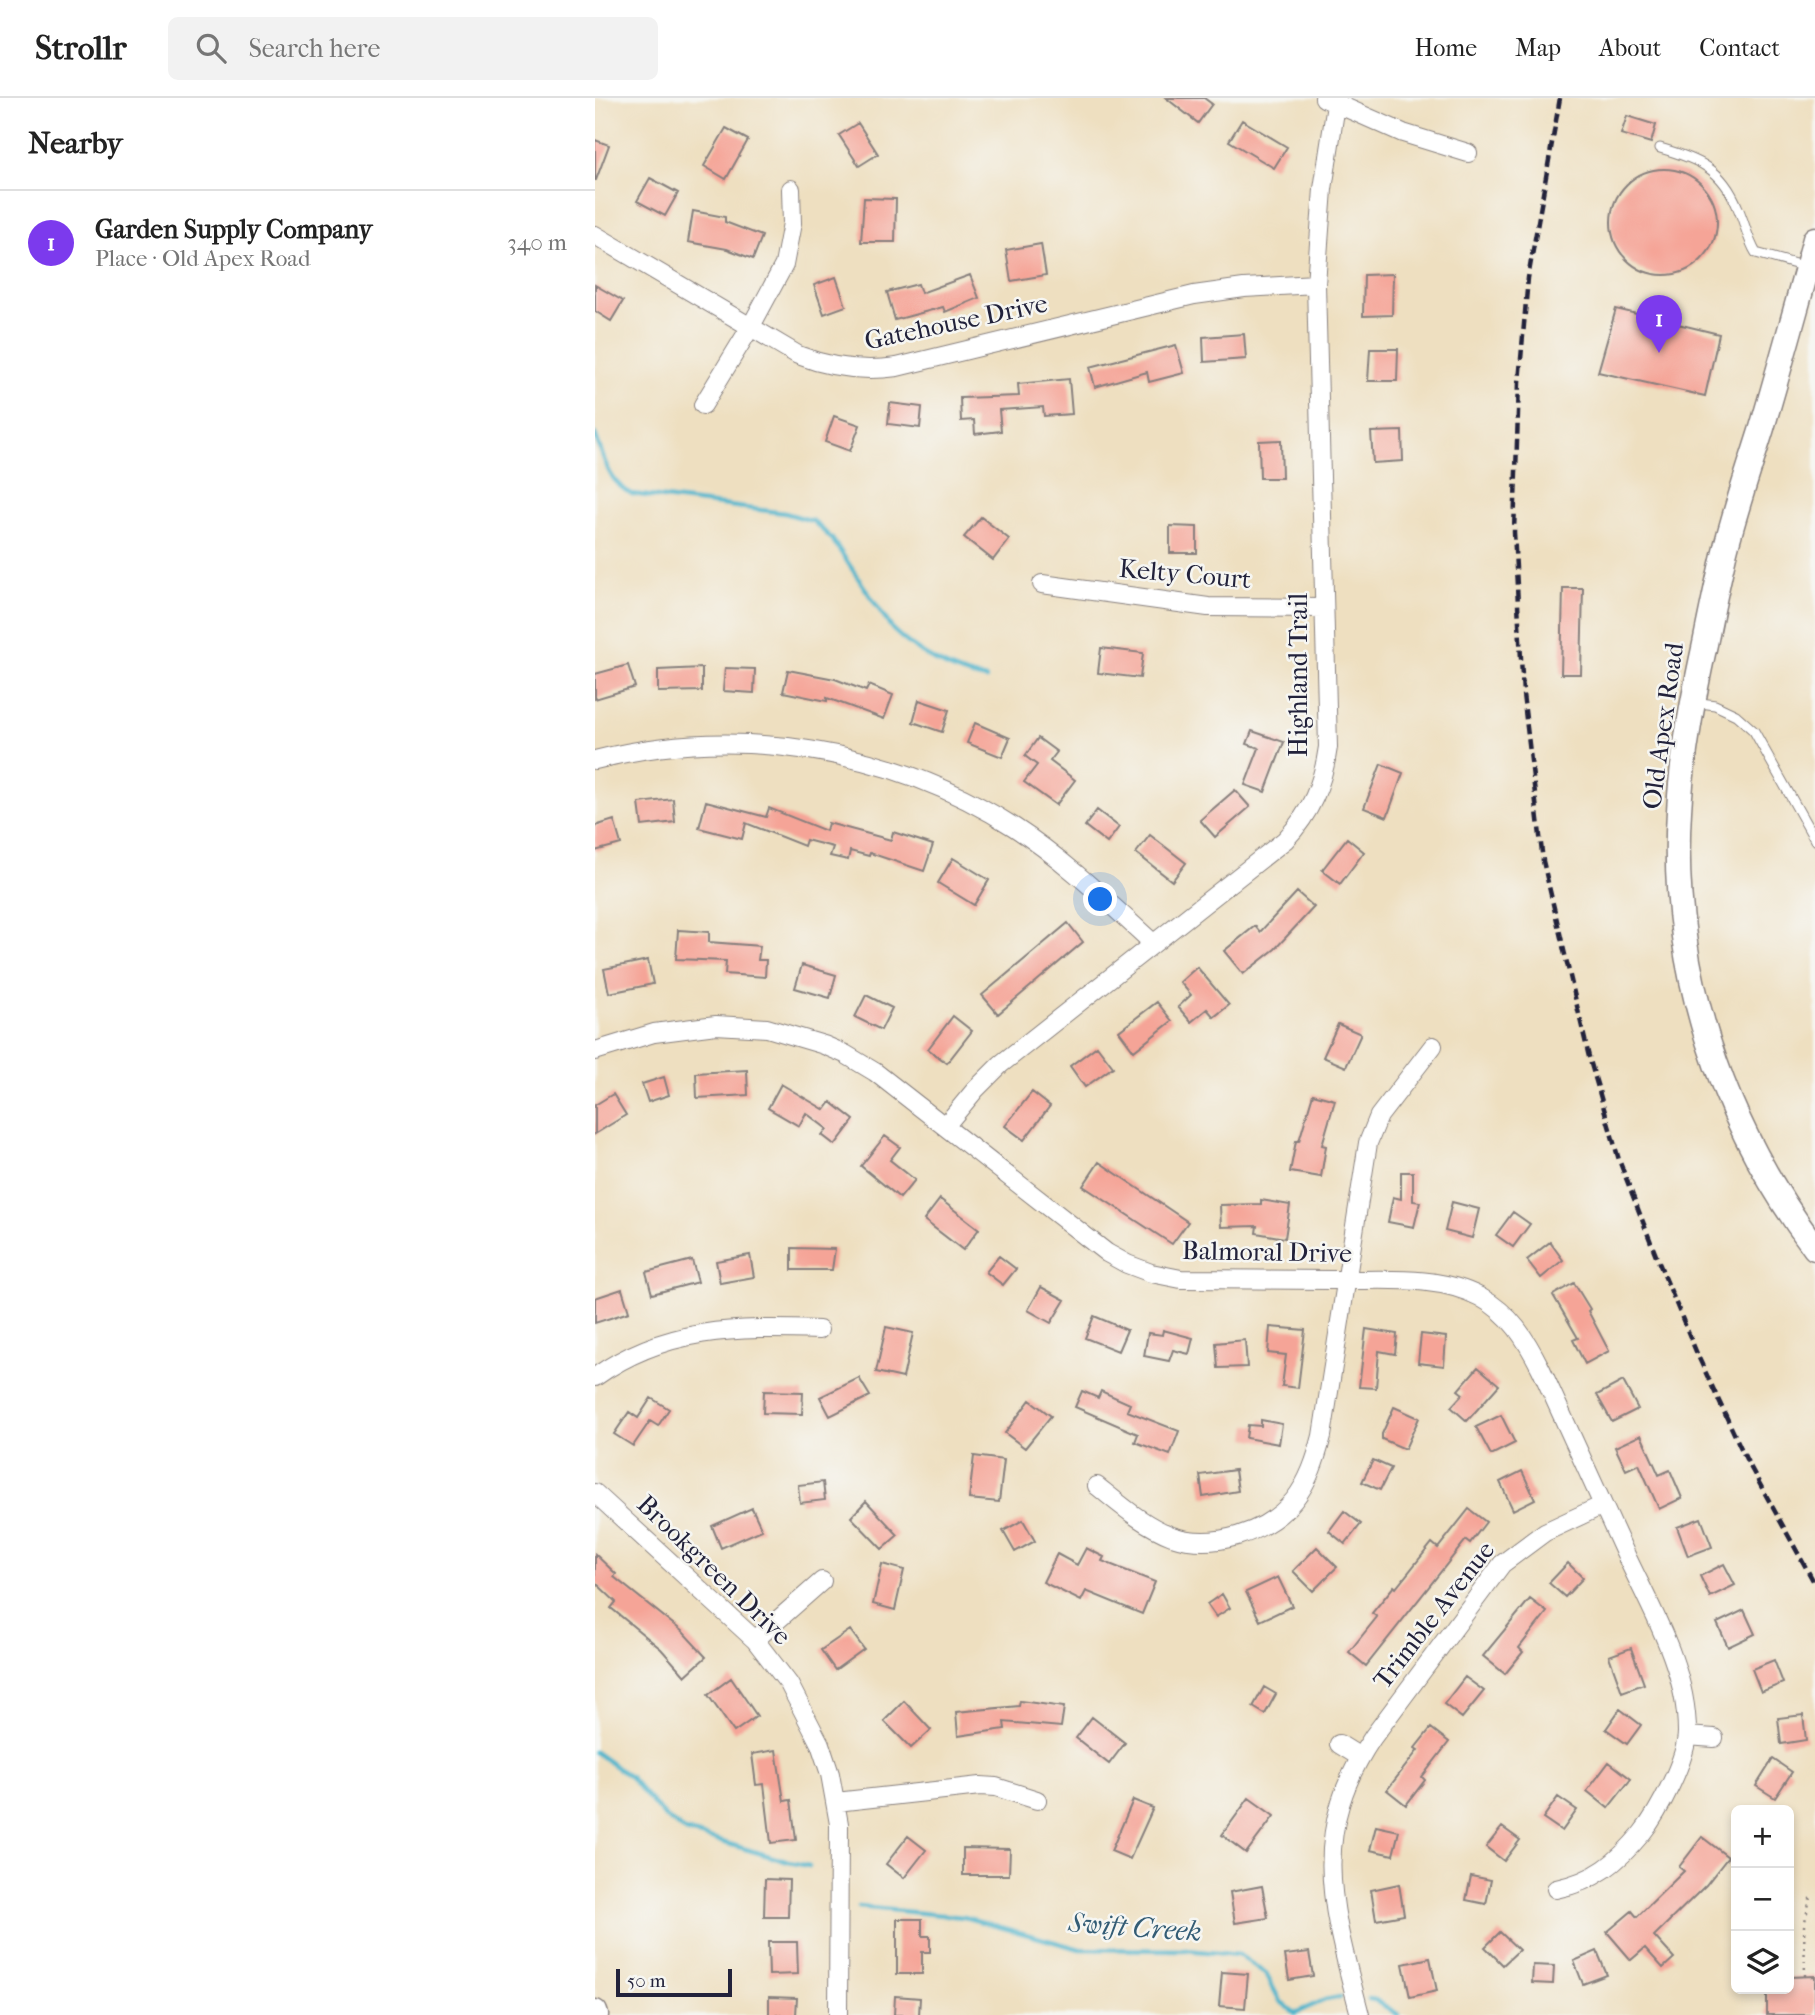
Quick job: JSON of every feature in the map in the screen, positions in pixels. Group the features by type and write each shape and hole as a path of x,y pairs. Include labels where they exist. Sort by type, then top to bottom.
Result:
{"main road":[{"name":"Old Apex Road","path":"1815,239 1724,554 1693,701 1679,812 1679,868 1684,929 1695,995 1720,1076 1738,1120 1777,1193 1815,1248"}],"street":[{"path":"1333,100 1403,132 1468,153"},
{"name":"Highland Trail","path":"946,1125 1001,1064 1285,840 1299,826 1310,807 1325,768 1328,747 1317,284 1323,189 1333,100"},
{"path":"703,405 750,328 784,265 792,223 791,189"},
{"name":"Gatehouse Drive","path":"595,235 798,355 823,364 853,369 897,367 1194,295 1244,288 1317,284"},
{"name":"Kelty Court","path":"1042,584 1208,607 1324,608"},
{"path":"595,760 655,748 775,745 811,750 893,769 966,800 1013,826 1095,890 1153,943"},
{"name":"Balmoral Drive","path":"595,1051 654,1033 716,1025 767,1028 798,1035 845,1054 875,1072 946,1125 1089,1240 1127,1264 1151,1273 1181,1279 1400,1281 1451,1285 1479,1296 1508,1317 1520,1329 1536,1358 1673,1657 1686,1710 1687,1736 1680,1761 1659,1808 1629,1848 1598,1875 1577,1885 1556,1889"},
{"path":"1097,1486 1140,1520 1188,1540 1220,1540 1237,1536 1269,1522 1285,1510 1304,1485 1314,1466 1322,1437 1368,1143 1379,1116 1433,1045"},
{"path":"595,1377 628,1356 681,1336 768,1328 819,1330"},
{"name":"Brookgreen Drive","path":"595,1493 755,1640 789,1684 808,1716 820,1744 836,1802 840,1850 838,2015"},
{"name":"Trimble Avenue","path":"1360,2015 1337,1929 1332,1896 1331,1873 1338,1811 1347,1784 1360,1757 1502,1564 1545,1532 1603,1505"},
{"path":"755,1640 822,1581"},
{"path":"1687,1736 1714,1738"},
{"path":"1339,1744 1360,1757"},
{"path":"836,1802 980,1786 996,1787 1038,1800"}],"lane":[{"path":"1660,148 1708,165 1726,186 1738,207 1747,238 1756,253 1807,268"},
{"path":"1693,701 1716,705 1736,715 1754,732 1815,840"}],"path":[{"path":"1805,1976 1804,1926 1811,1894"}],"building":[{"path":"1166,98 1204,98 1212,104 1198,123"},
{"path":"1627,116 1656,125 1651,143 1621,134"},
{"path":"1242,120 1287,147 1274,168 1229,141"},
{"path":"858,123 878,154 859,166 839,135"},
{"path":"726,128 748,140 726,179 704,166"},
{"path":"595,140 609,145 596,180 595,180"},
{"path":"1664,169 1684,173 1702,184 1713,202 1717,222 1713,242 1702,260 1684,271 1664,275 1644,271 1626,260 1615,242 1611,222 1615,202 1626,184 1644,173"},
{"path":"650,178 678,193 665,216 637,201"},
{"path":"864,198 896,199 895,242 861,242"},
{"path":"693,211 725,217 725,222 762,236 753,259 727,249 688,242"},
{"path":"1041,244 1046,275 1011,281 1006,250"},
{"path":"1393,274 1392,315 1363,316 1364,275"},
{"path":"970,275 979,298 945,312 943,307 895,320 887,292 918,284 921,293"},
{"path":"836,277 846,306 824,314 814,285"},
{"path":"595,285 623,301 611,321 595,311"},
{"path":"1616,309 1719,334 1705,396 1598,372"},
{"path":"1244,334 1246,359 1204,362 1203,337"},
{"path":"1176,345 1184,373 1149,382 1147,372 1095,387 1090,367"},
{"path":"1370,349 1398,349 1397,381 1368,381"},
{"path":"1069,379 1072,414 1044,416 1043,407 999,410 1001,431 975,434 974,420 961,421 960,398 1019,396 1018,384"},
{"path":"890,403 922,407 920,428 888,424"},
{"path":"834,416 860,425 850,451 825,442"},
{"path":"1402,431 1403,461 1373,463 1371,432"},
{"path":"1281,440 1282,478 1260,478 1259,441"},
{"path":"981,517 1009,539 993,560 964,537"},
{"path":"1170,526 1197,527 1197,553 1170,553"},
{"path":"1563,588 1583,588 1581,674 1561,674"},
{"path":"1101,648 1143,653 1140,678 1098,673"},
{"path":"628,665 635,687 595,699 595,674"},
{"path":"702,668 702,691 658,692 658,670"},
{"path":"725,668 755,669 754,693 723,691"},
{"path":"788,670 835,679 866,691 869,685 893,695 884,719 827,698 827,701 783,692"},
{"path":"919,700 949,710 942,732 913,722"},
{"path":"975,723 1010,738 1002,757 967,743"},
{"path":"1252,731 1284,742 1265,792 1245,785 1259,748 1247,744"},
{"path":"1038,738 1057,752 1050,761 1075,780 1056,805 1024,782 1037,765 1025,756"},
{"path":"1381,764 1403,773 1387,817 1364,808"},
{"path":"1235,790 1250,807 1215,837 1200,820"},
{"path":"673,799 675,822 642,826 639,803"},
{"path":"706,801 766,817 769,808 826,831 828,823 891,840 893,832 933,845 924,871 870,853 869,856 850,851 848,860 830,856 833,847 806,840 804,846 746,823 742,839 699,828"},
{"path":"1097,810 1119,827 1107,843 1085,826"},
{"path":"614,820 621,844 595,851 595,826"},
{"path":"1150,835 1186,863 1172,881 1136,853"},
{"path":"1347,838 1364,852 1340,884 1322,870"},
{"path":"953,858 989,880 974,905 938,883"},
{"path":"1297,892 1314,907 1275,949 1243,974 1224,951 1255,926 1260,932"},
{"path":"1068,923 1083,942 998,1014 982,995"},
{"path":"678,930 709,932 709,942 760,946 758,960 766,960 765,977 725,974 726,961 676,959"},
{"path":"648,960 653,984 609,993 604,969"},
{"path":"802,965 836,975 830,998 795,988"},
{"path":"1197,967 1229,1005 1214,1017 1207,1009 1191,1022 1178,1007 1191,995 1180,982"},
{"path":"866,995 892,1008 881,1030 855,1017"},
{"path":"1157,1002 1172,1021 1134,1051 1119,1031"},
{"path":"953,1016 972,1031 947,1063 928,1049"},
{"path":"1338,1024 1361,1034 1346,1067 1323,1057"},
{"path":"1097,1046 1113,1067 1085,1087 1070,1066"},
{"path":"747,1070 748,1095 697,1098 696,1073"},
{"path":"664,1077 669,1095 648,1102 642,1084"},
{"path":"781,1084 825,1110 831,1102 854,1120 835,1145 822,1135 827,1129 806,1113 799,1126 768,1108"},
{"path":"1032,1092 1050,1106 1024,1140 1005,1126"},
{"path":"613,1094 626,1115 595,1134 595,1105"},
{"path":"1313,1094 1335,1100 1322,1145 1326,1146 1321,1177 1290,1172 1296,1141 1299,1141"},
{"path":"885,1136 900,1147 890,1160 915,1180 900,1198 861,1166"},
{"path":"1099,1162 1188,1222 1172,1244 1083,1186"},
{"path":"1401,1172 1413,1172 1413,1201 1420,1202 1414,1227 1388,1222 1393,1197 1401,1199"},
{"path":"940,1199 979,1229 963,1250 924,1220"},
{"path":"1261,1200 1290,1205 1285,1238 1256,1233 1257,1226 1221,1227 1220,1205 1261,1204"},
{"path":"1452,1202 1479,1209 1472,1238 1445,1231"},
{"path":"1513,1212 1530,1224 1513,1247 1496,1235"},
{"path":"1550,1242 1563,1260 1541,1278 1527,1260"},
{"path":"792,1248 835,1249 832,1270 792,1270"},
{"path":"750,1255 754,1277 720,1283 716,1261"},
{"path":"999,1256 1016,1269 1003,1285 986,1272"},
{"path":"692,1260 698,1282 652,1294 646,1272"},
{"path":"1574,1283 1590,1309 1588,1311 1609,1351 1585,1364 1573,1340 1578,1338 1553,1295"},
{"path":"1041,1287 1065,1300 1051,1323 1028,1310"},
{"path":"622,1289 629,1312 595,1323 595,1298"},
{"path":"1094,1316 1127,1330 1118,1351 1085,1338"},
{"path":"886,1327 913,1333 903,1378 876,1372"},
{"path":"1270,1327 1305,1330 1298,1388 1282,1386 1286,1355 1268,1353"},
{"path":"1366,1329 1397,1334 1395,1354 1379,1351 1376,1388 1359,1387"},
{"path":"1163,1330 1193,1338 1189,1354 1173,1350 1169,1361 1144,1356 1148,1333 1162,1335"},
{"path":"1421,1334 1446,1337 1444,1366 1418,1363"},
{"path":"1245,1340 1247,1367 1218,1368 1216,1343"},
{"path":"1478,1367 1499,1385 1467,1421 1451,1407 1463,1394 1458,1390"},
{"path":"859,1378 870,1396 830,1416 820,1397"},
{"path":"1623,1381 1638,1409 1612,1422 1597,1395"},
{"path":"764,1391 803,1392 802,1414 763,1413"},
{"path":"1082,1391 1098,1398 1101,1391 1130,1404 1127,1411 1179,1431 1170,1455 1135,1442 1138,1434 1075,1407"},
{"path":"651,1398 669,1409 658,1426 650,1421 633,1446 614,1434 629,1412 638,1418"},
{"path":"1030,1400 1051,1416 1025,1448 1005,1433"},
{"path":"1394,1407 1419,1418 1405,1449 1382,1439"},
{"path":"1501,1415 1515,1443 1491,1455 1476,1427"},
{"path":"1261,1420 1282,1424 1279,1444 1246,1438 1248,1425 1261,1426"},
{"path":"1641,1435 1659,1475 1670,1470 1682,1498 1659,1509 1639,1464 1626,1470 1615,1447"},
{"path":"974,1456 1004,1460 999,1502 969,1499"},
{"path":"1373,1460 1391,1468 1380,1490 1362,1482"},
{"path":"1235,1470 1238,1491 1203,1497 1200,1475"},
{"path":"1522,1471 1535,1499 1513,1510 1500,1482"},
{"path":"823,1482 825,1500 800,1503 798,1485"},
{"path":"866,1501 898,1535 882,1549 851,1517"},
{"path":"752,1508 762,1530 721,1548 712,1526"},
{"path":"1469,1509 1486,1522 1470,1543 1466,1540 1366,1666 1349,1652 1377,1617 1372,1613 1432,1543 1438,1548"},
{"path":"1344,1511 1361,1524 1345,1544 1329,1531"},
{"path":"1701,1518 1712,1547 1688,1556 1677,1527"},
{"path":"1023,1520 1035,1541 1015,1552 1003,1531"},
{"path":"1317,1547 1337,1567 1313,1591 1293,1571"},
{"path":"1086,1548 1104,1557 1102,1561 1155,1582 1142,1614 1086,1591 1081,1601 1043,1582 1057,1554 1077,1565"},
{"path":"595,1554 616,1574 614,1577 683,1632 706,1657 685,1676 661,1649 611,1608 616,1602 595,1582"},
{"path":"1568,1563 1583,1578 1565,1597 1549,1583"},
{"path":"882,1564 904,1570 895,1610 873,1604"},
{"path":"1724,1564 1735,1585 1710,1597 1700,1576"},
{"path":"1278,1577 1292,1606 1260,1621 1246,1592"},
{"path":"1222,1594 1230,1608 1216,1617 1207,1604"},
{"path":"1530,1599 1547,1612 1519,1648 1523,1652 1505,1674 1483,1656"},
{"path":"1744,1610 1755,1634 1728,1647 1717,1623"},
{"path":"850,1630 864,1649 835,1670 821,1650"},
{"path":"1631,1648 1644,1684 1622,1692 1609,1656"},
{"path":"1774,1660 1783,1683 1761,1692 1752,1669"},
{"path":"1465,1677 1484,1691 1462,1718 1444,1704"},
{"path":"731,1678 757,1716 734,1732 708,1695"},
{"path":"1264,1687 1276,1694 1265,1714 1253,1707"},
{"path":"904,1701 931,1730 911,1748 884,1721"},
{"path":"1020,1701 1064,1707 1061,1727 1004,1722 1005,1729 958,1736 956,1712 1019,1706"},
{"path":"1620,1709 1641,1725 1627,1744 1606,1729"},
{"path":"1803,1715 1806,1740 1781,1744 1778,1718"},
{"path":"1092,1717 1125,1743 1109,1764 1076,1738"},
{"path":"1431,1728 1449,1742 1422,1777 1425,1780 1406,1805 1387,1790 1418,1750 1415,1748"},
{"path":"776,1750 784,1801 791,1800 796,1840 771,1843 764,1784 756,1785 752,1754"},
{"path":"1773,1759 1792,1772 1775,1798 1756,1786"},
{"path":"1609,1762 1631,1779 1608,1808 1587,1791"},
{"path":"1558,1797 1577,1810 1562,1831 1543,1818"},
{"path":"1249,1798 1274,1816 1246,1853 1222,1835"},
{"path":"1133,1800 1153,1808 1130,1859 1111,1851"},
{"path":"1376,1826 1399,1831 1393,1855 1370,1850"},
{"path":"1502,1827 1520,1840 1504,1861 1486,1847"},
{"path":"908,1836 926,1850 904,1878 886,1864"},
{"path":"1702,1837 1728,1857 1706,1885 1654,1936 1674,1958 1663,1968 1645,1948 1631,1960 1607,1932 1632,1911 1637,1917 1684,1871 1679,1867"},
{"path":"963,1848 1010,1849 1009,1875 963,1875"},
{"path":"1471,1876 1491,1880 1486,1904 1466,1900"},
{"path":"765,1879 789,1880 788,1917 764,1917"},
{"path":"1399,1884 1404,1915 1376,1920 1371,1890"},
{"path":"1262,1886 1268,1918 1235,1923 1230,1892"},
{"path":"897,1919 922,1919 922,1936 930,1936 930,1952 922,1952 922,1974 897,1974"},
{"path":"1500,1932 1519,1950 1503,1965 1485,1947"},
{"path":"768,1942 797,1942 798,1974 769,1975"},
{"path":"1597,1951 1607,1975 1583,1984 1574,1961"},
{"path":"1309,1952 1313,1976 1289,1980 1285,1955"},
{"path":"1430,1958 1437,1991 1410,1997 1403,1964"},
{"path":"1533,1965 1554,1966 1553,1984 1532,1983"},
{"path":"1222,1972 1248,1974 1245,2008 1219,2006"},
{"path":"1815,1976 1815,2015 1767,2015 1767,1994 1794,1994 1794,1977"},
{"path":"895,1996 920,1998 919,2015 894,2015"},
{"path":"769,1997 797,1998 796,2015 769,2015"}],"waterway":[{"path":"595,434 612,476 632,494 785,513 813,521 832,539 893,630 936,661 986,679"},
{"name":"Swift Creek","path":"595,1752 630,1777 665,1817 685,1831 809,1866"},
{"name":"Swift Creek","path":"859,1907 964,1917 1080,1949 1187,1950 1239,1955 1266,1974 1280,2001 1295,2013 1325,2000 1341,1997"},
{"name":"Swift Creek","path":"1369,1999 1399,2015"}],"railway":[{"path":"1560,98 1528,278 1519,382 1514,532 1523,694 1543,861 1589,1057 1619,1160 1698,1356 1746,1459 1815,1584"}],"place":[{"name":"Garden Supply Company","path":"1659,353"}]}
